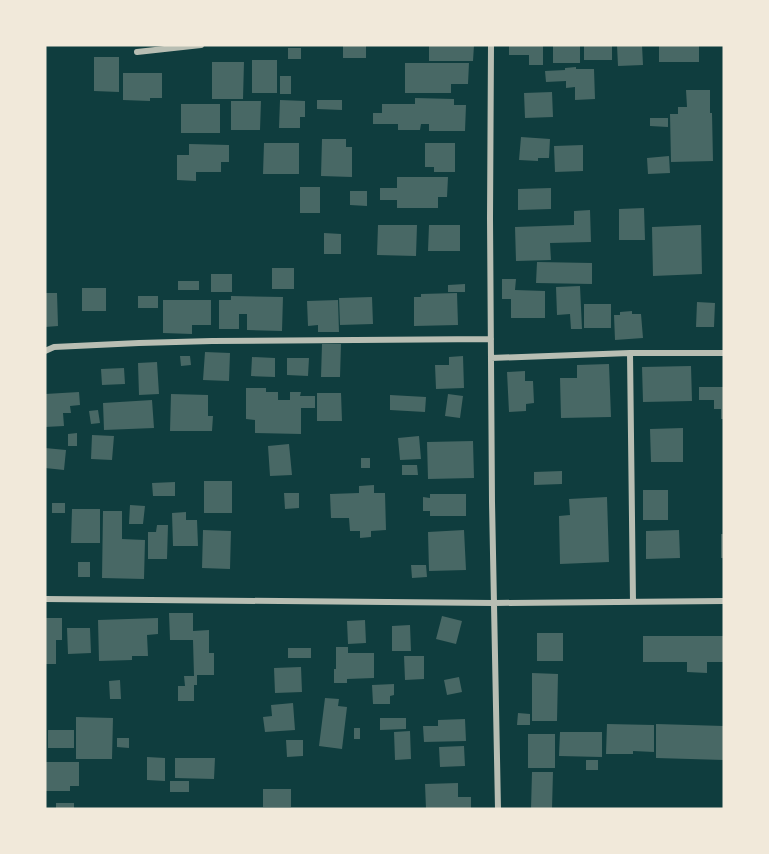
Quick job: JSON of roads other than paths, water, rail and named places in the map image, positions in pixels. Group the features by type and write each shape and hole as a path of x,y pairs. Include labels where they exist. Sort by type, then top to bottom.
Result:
{"street":[{"path":"137,52 201,45"},
{"path":"491,45 490,339 498,809"},
{"path":"45,351 54,347 139,343 490,339"},
{"path":"491,358 630,353 724,353"},
{"path":"630,353 633,602"},
{"path":"45,599 494,603 724,601"}]}
